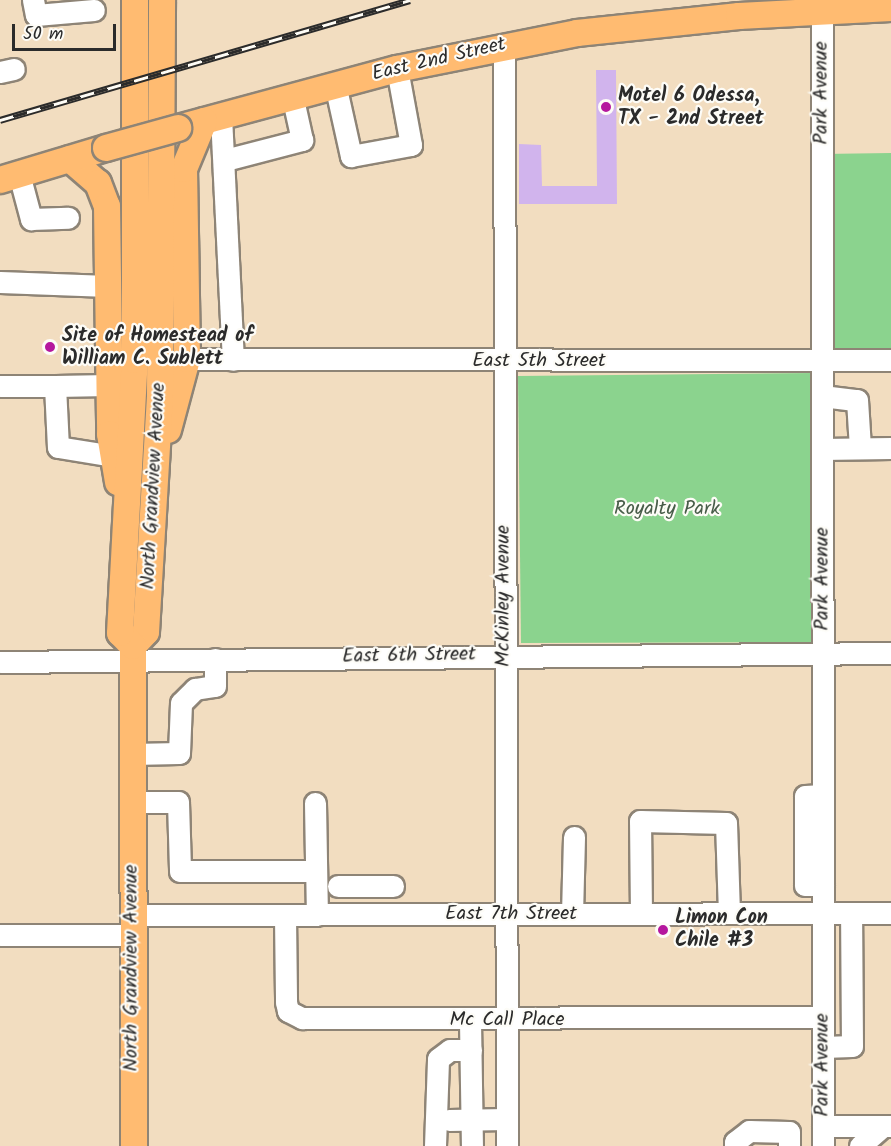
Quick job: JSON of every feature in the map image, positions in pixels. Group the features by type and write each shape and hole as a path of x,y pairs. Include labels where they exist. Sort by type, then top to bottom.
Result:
{"main road":[{"name":"North Grandview Avenue","path":"133,653 120,633 135,360 135,0"},
{"name":"North Grandview Avenue","path":"134,1146 131,925 133,653 146,632 161,361 170,135 162,0"},
{"name":"East 2nd Street","path":"9,177 106,148 170,135 212,119 292,95 504,45 642,25 891,8"},
{"path":"155,470 187,359 184,169 212,119"},
{"path":"70,159 98,183 105,194 109,385 114,456 125,526"}],"street":[{"path":"33,0 36,15 94,10"},
{"name":"Park Avenue","path":"822,11 823,1138"},
{"name":"McKinley Avenue","path":"504,45 503,654 507,1146"},
{"path":"335,84 351,156 411,145 397,69"},
{"path":"225,160 302,140 292,95"},
{"path":"212,119 225,160 233,360"},
{"path":"9,177 31,219 69,218"},
{"path":"0,282 108,286"},
{"name":"East 5th Street","path":"187,359 504,362 891,360"},
{"path":"0,386 109,385"},
{"path":"55,386 58,447 114,456"},
{"path":"822,396 857,400 860,448"},
{"path":"822,449 891,448"},
{"name":"East 6th Street","path":"0,662 133,653 214,659 503,654 891,653"},
{"path":"132,754 179,753 181,703 195,689 215,686 214,659"},
{"path":"132,802 178,802 180,870 316,871"},
{"path":"315,802 317,915"},
{"path":"641,914 640,821 726,823 729,913"},
{"path":"572,914 574,837"},
{"path":"338,886 393,886"},
{"path":"368,886 370,915"},
{"path":"823,1047 852,1046 851,913"},
{"name":"East 7th Street","path":"0,935 317,915 891,913"},
{"name":"Mc Call Place","path":"285,916 286,1002 293,1015 326,1020 506,1021 823,1017"},
{"path":"470,1020 472,1146"},
{"path":"435,1146 438,1059 450,1050 471,1050"},
{"path":"449,1120 507,1119"},
{"path":"735,1146 749,1131 789,1132 789,1144 887,1126"},
{"path":"861,1146 887,1126"}],"green space":[{"path":"891,153 891,360 822,360 822,154"},
{"name":"Royalty Park","path":"814,373 814,642 521,643 518,376"}],"building":[{"name":"Motel 6 Odessa, TX - 2nd Street","path":"596,70 616,70 617,204 519,204 519,144 541,145 542,186 597,186"}],"railway":[{"path":"0,120 410,0"}],"place":[{"name":"Motel 6 Odessa, TX - 2nd Street","path":"606,107"},
{"name":"Site of Homestead of William C. Sublett","path":"50,347"},
{"name":"Limon Con Chile #3","path":"663,930"}]}
